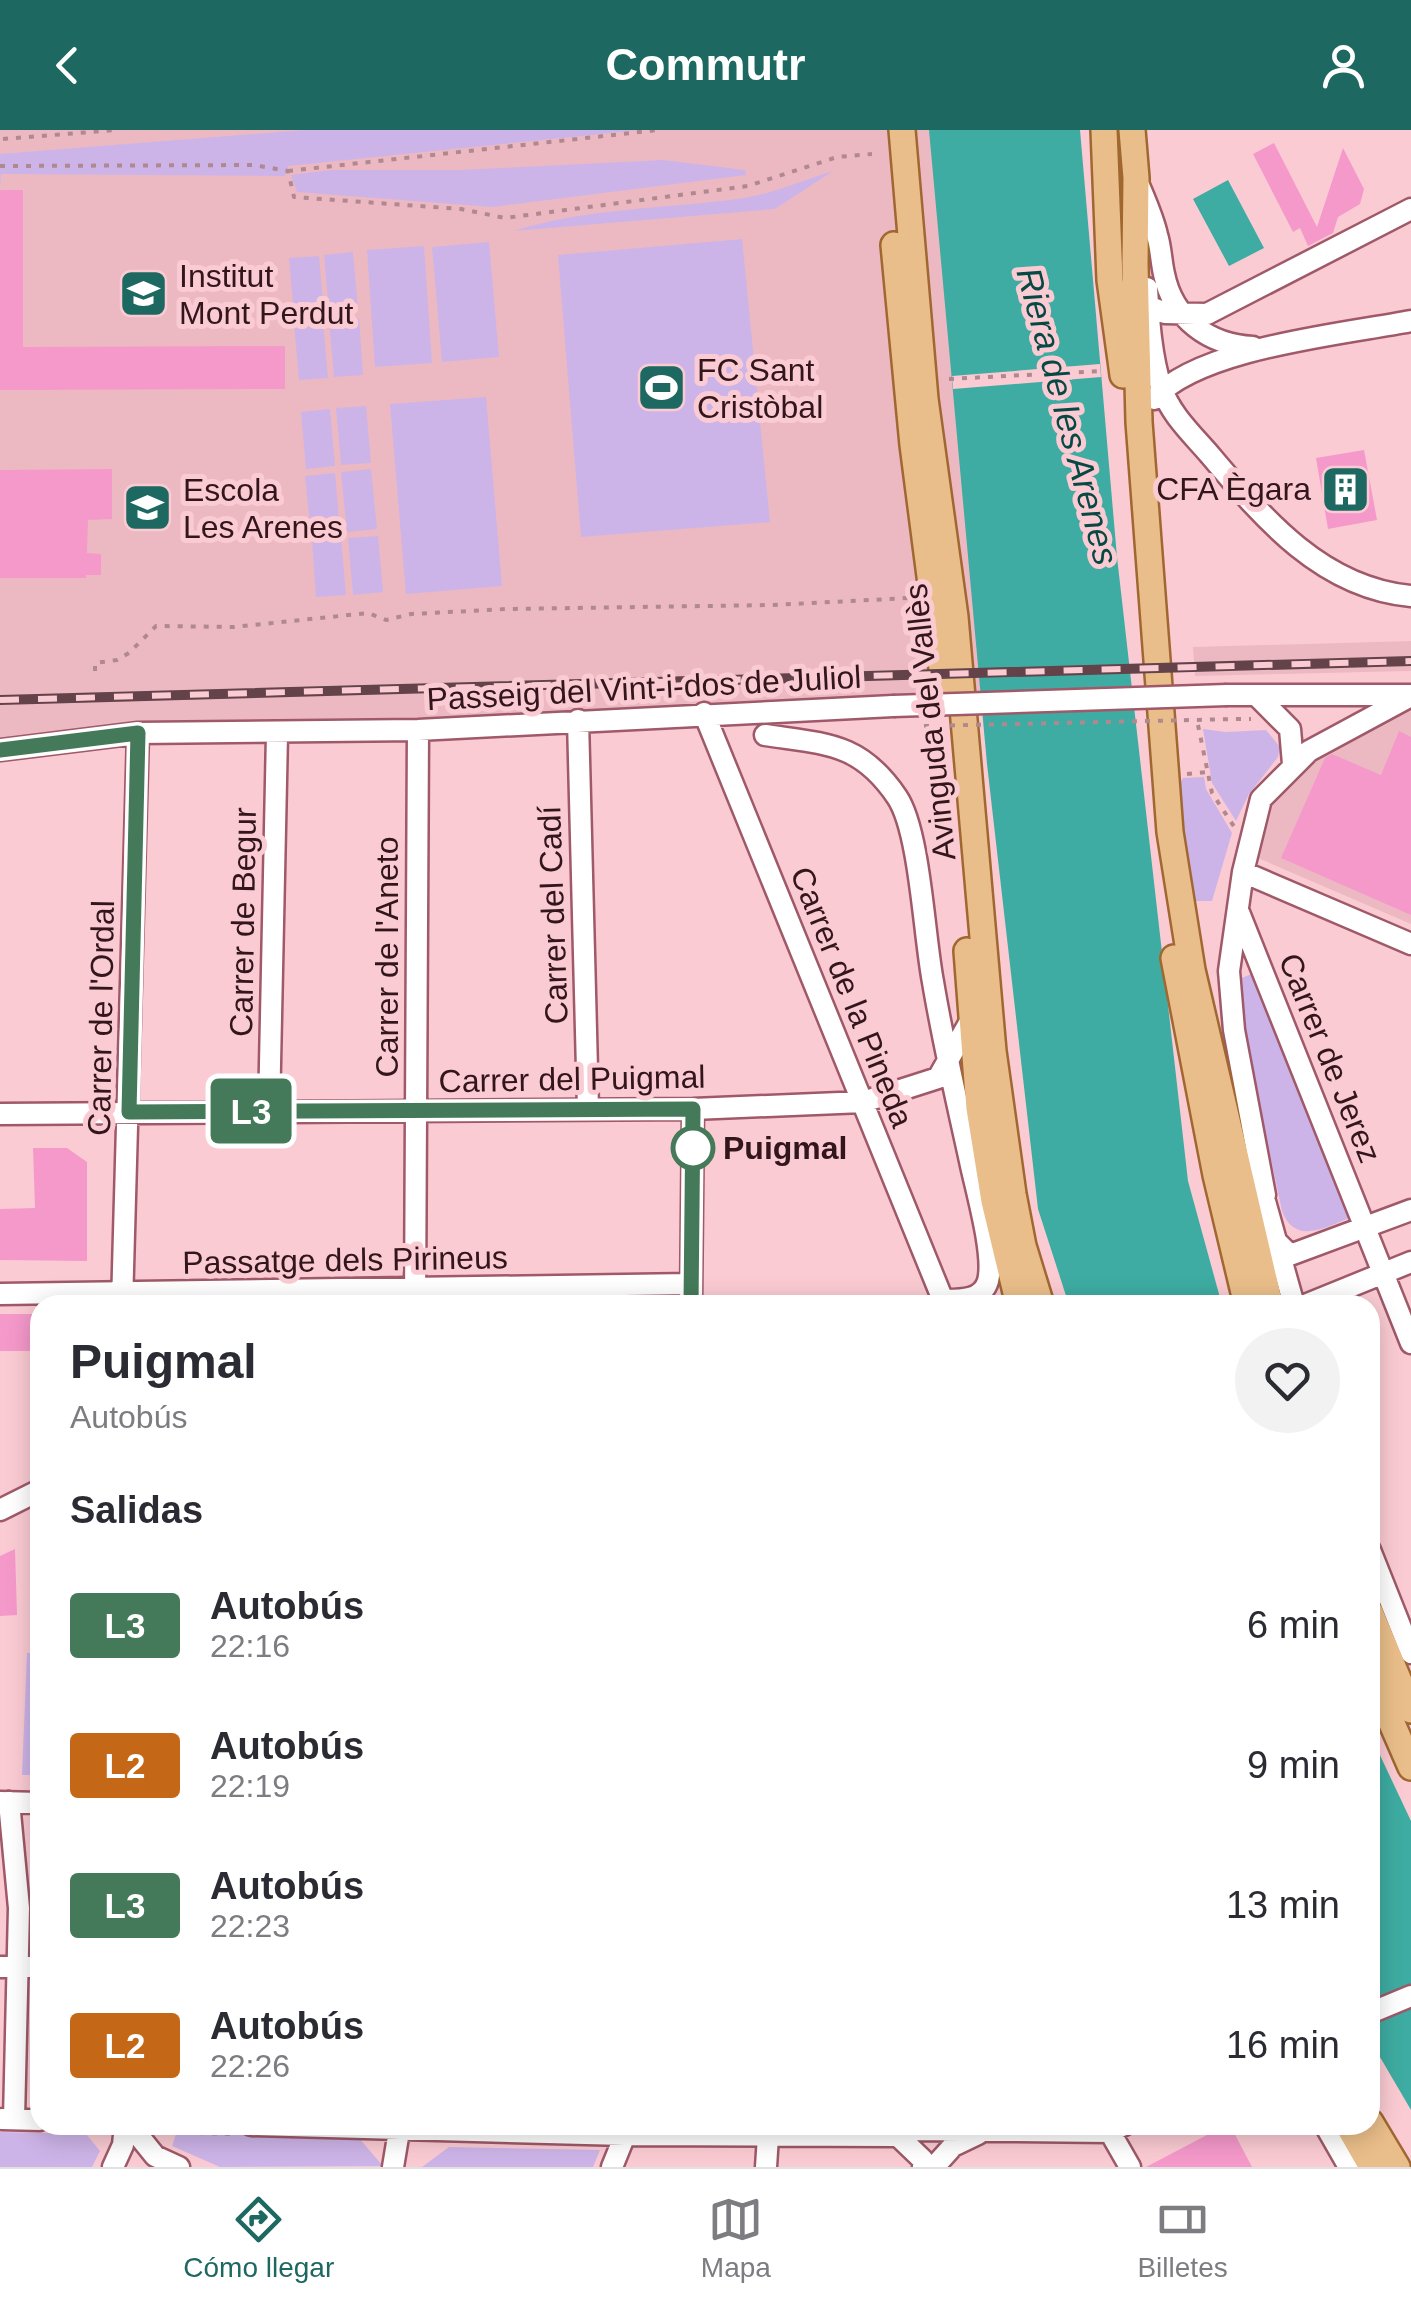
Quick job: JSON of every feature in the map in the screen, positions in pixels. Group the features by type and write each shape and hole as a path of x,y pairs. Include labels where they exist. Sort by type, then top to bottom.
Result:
{"main road":[{"name":"Avinguda del Vallès","path":"885,130 907,390 954,776 972,1018 962,1055 1017,1295"},
{"name":"Avinguda del Vallès","path":"902,130 924,386 958,654 994,1066 1013,1194 1038,1295"},
{"path":"1132,130 1142,304 1139,422 1177,893 1270,1295"},
{"path":"1105,141 1110,280 1122,356 1125,453 1164,896 1188,1043 1238,1267 1264,1295"},
{"path":"1383,1608 1411,1767"},
{"path":"1394,1660 1411,1710"},
{"path":"1354,2135 1372,2167"},
{"path":"1378,2135 1397,2167"}],"street":[{"path":"1105,141 1126,290 1142,304 1182,314 1207,314 1411,209"},
{"path":"1136,190 1156,229 1164,278 1182,314 1216,341 1275,348"},
{"path":"1142,304 1162,390 1183,426 1286,538 1355,584 1386,594 1411,596"},
{"path":"1125,453 1139,422 1162,390 1203,365 1411,321"},
{"name":"Passeig del Vint-i-dos de Juliol","path":"0,750 138,733 418,730 704,713 1227,695 1411,696"},
{"path":"1257,696 1290,730 1294,764"},
{"path":"1273,1295 1278,1243 1265,1195 1234,1030 1230,970 1243,872 1261,798 1309,751 1411,696"},
{"name":"Carrer de la Pineda","path":"704,713 941,1295"},
{"name":"Carrer del Cadí","path":"578,720 588,1109"},
{"name":"Carrer de l'Aneto","path":"416,1295 418,730"},
{"name":"Carrer de l'Ordal","path":"122,1295 138,733"},
{"name":"Carrer de Begur","path":"269,1111 277,734"},
{"name":"Avinguda del Vallès","path":"765,735 851,750 875,770 908,814 933,986 962,1055 990,1271 987,1286 977,1295"},
{"path":"1243,872 1411,944"},
{"name":"Carrer de Jerez","path":"1237,908 1411,1343"},
{"name":"Carrer del Puigmal","path":"0,1114 693,1109 863,1102 938,1078 962,1055"},
{"path":"690,1294 693,1109"},
{"path":"1226,1112 1265,1195"},
{"path":"1278,1243 1290,1254 1411,1210"},
{"path":"1330,1295 1411,1262"},
{"name":"Passatge dels Pirineus","path":"0,1294 30,1295"},
{"name":"Passatge dels Pirineus","path":"553,1295 690,1294"},
{"path":"0,1510 30,1495"},
{"path":"7,2119 9,1967 20,1908 4,1802 30,1802"},
{"path":"1380,2009 1411,1996"},
{"path":"113,2167 125,2135"},
{"path":"130,2135 155,2156 180,2167"},
{"path":"393,2167 398,2135"},
{"path":"612,2167 626,2135"},
{"path":"756,2135 898,2136 923,2160 924,2167"},
{"path":"934,2167 953,2146 976,2135"},
{"path":"1115,2135 1122,2162"},
{"path":"1331,2135 1349,2167"},
{"path":"766,2167 768,2136"}],"path":[{"path":"4,139 116,130"},
{"path":"0,166 254,166 288,171 658,130"},
{"path":"288,171 294,197 461,209 505,218 748,186 837,157 872,154"},
{"path":"948,379 1109,370"},
{"path":"96,671 95,663 117,660 156,626 170,624 234,628 368,613 386,620 412,614 488,610 772,605 924,597"},
{"path":"923,726 1236,719"},
{"path":"1198,725 1212,793 1235,828"},
{"path":"1177,774 1208,772"}],"shaded area":[{"path":"0,130 1001,130 1091,698 260,730 0,753"},
{"path":"304,130 639,130 288,166 285,176 1,174 0,188 0,154"},
{"path":"663,160 745,170 746,175 492,207 297,192 291,175 330,170 460,170"},
{"path":"833,171 775,209 514,231 570,217 744,198"},
{"name":"FC Sant Cristòbal","path":"742,239 770,522 581,537 558,255"},
{"path":"489,242 499,357 442,362 432,247"},
{"path":"424,246 432,363 375,367 367,250"},
{"path":"353,252 358,309 329,312 324,255"},
{"path":"319,256 324,313 294,316 289,258"},
{"path":"359,318 363,375 334,377 329,320"},
{"path":"323,321 328,378 299,380 294,323"},
{"path":"486,397 502,586 406,594 390,404"},
{"path":"366,406 371,463 341,465 336,408"},
{"path":"330,409 335,466 306,469 301,412"},
{"path":"371,469 377,529 347,532 341,472"},
{"path":"335,473 340,532 311,535 305,476"},
{"path":"378,536 383,592 353,595 348,538"},
{"path":"341,539 346,595 316,597 312,541"},
{"path":"1411,641 1411,671 1195,676 1193,647"},
{"path":"1411,710 1411,924 1258,858 1247,819 1282,761 1354,712"},
{"path":"1203,729 1266,730 1280,747 1278,757 1249,794 1236,821 1212,783"},
{"path":"1204,777 1206,789 1232,833 1212,901 1192,901 1180,783 1183,778"},
{"path":"1256,972 1352,1217 1322,1229 1295,1228 1282,1211 1243,1028 1237,980"},
{"path":"27,1653 30,1653 30,1775 22,1775"},
{"path":"0,2132 87,2135 100,2151 92,2167 0,2167"},
{"path":"176,2135 358,2137 383,2166 220,2167 172,2146"},
{"path":"449,2147 600,2150 593,2167 422,2167"}],"water":[{"name":"Riera de les Arenes","path":"929,130 1080,130 1117,557 1188,1181 1219,1295 1066,1295 1038,1209 987,764"},
{"path":"1228,180 1264,248 1229,266 1193,199"},
{"path":"1380,1755 1411,1821 1411,2110 1380,2057"}],"pier":[{"path":"1100,364 1101,377 953,389 952,376"}],"building":[{"path":"1274,143 1317,227 1343,148 1364,189 1360,204 1338,217 1333,233 1308,246 1300,228 1293,232 1253,154"},
{"path":"0,190 23,190 23,347 285,346 285,389 0,390"},
{"name":"CFA Ègara","path":"1364,450 1377,520 1328,529 1316,458"},
{"path":"112,469 112,519 88,520 87,553 101,554 101,575 0,578 0,470"},
{"path":"1399,731 1411,737 1411,915 1281,858 1325,758 1332,754 1381,775"},
{"path":"33,1148 67,1148 87,1162 87,1261 0,1260 0,1209 35,1208"},
{"path":"0,1314 30,1314 30,1351 0,1351"},
{"path":"15,1549 17,1615 0,1616 0,1556"},
{"path":"1207,2135 1235,2135 1252,2167 1146,2167"}],"railway":[{"path":"0,700 1411,661"}],"bus line":[{"name":"L3","path":"0,750 138,733 129,1112 693,1109 691,1295"}],"place":[{"name":"Institut Mont Perdut","path":"144,294"},
{"name":"FC Sant Cristòbal","path":"662,388"},
{"name":"CFA Ègara","path":"1346,489"},
{"name":"Escola Les Arenes","path":"148,508"},
{"name":"Puigmal","path":"693,1148"}]}
